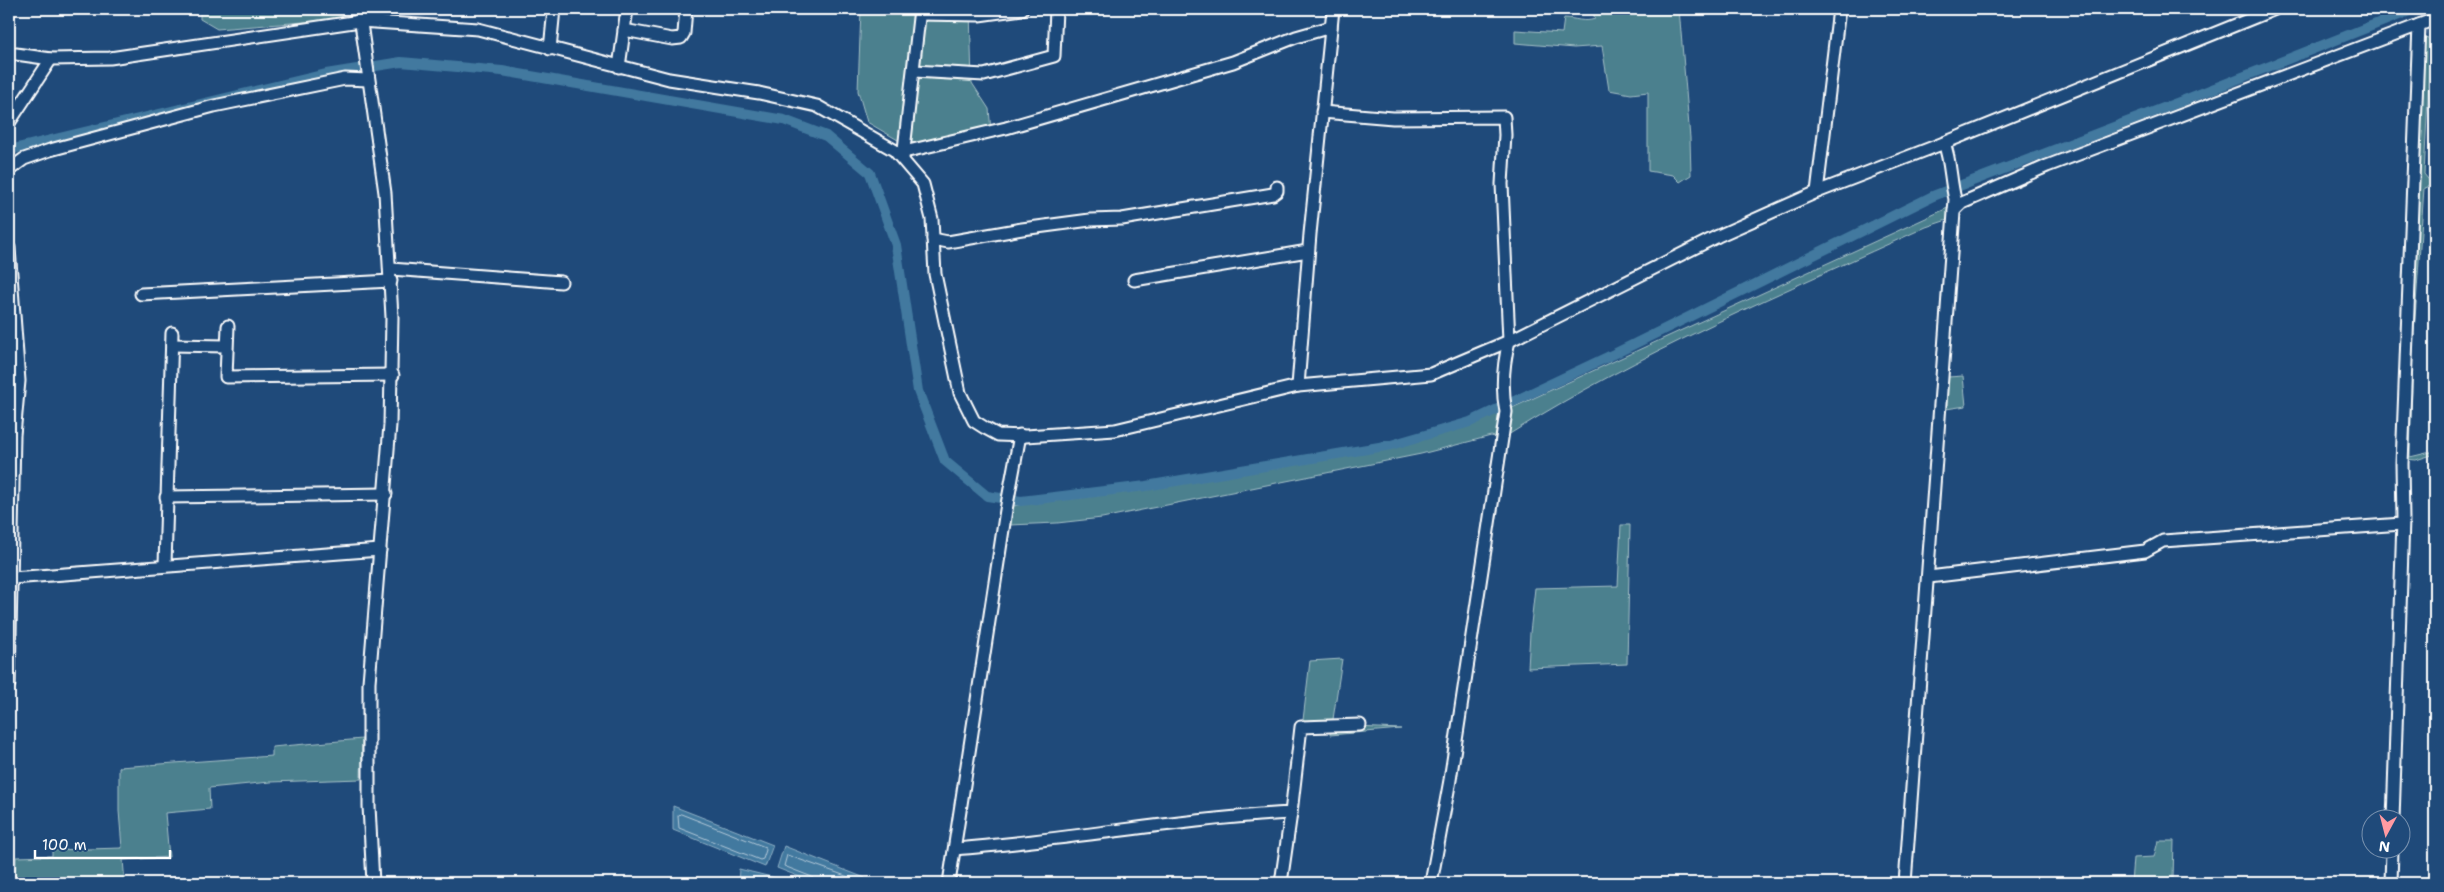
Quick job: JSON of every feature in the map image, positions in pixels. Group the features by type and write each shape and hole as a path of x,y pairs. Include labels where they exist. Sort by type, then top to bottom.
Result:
{"street":[{"path":"359,9 385,193 391,275 393,375 386,494 369,682 369,806 373,883"},
{"path":"550,50 554,9"},
{"path":"619,67 627,9"},
{"path":"624,30 672,39 681,38 684,33 686,9"},
{"path":"903,156 920,11 978,15 1022,9"},
{"path":"914,71 984,75 1054,56 1056,9"},
{"path":"1298,386 1308,251 1333,9"},
{"path":"1817,192 1839,9"},
{"path":"9,53 51,59 110,58 360,21 478,29 550,50 669,79 760,93 817,106 903,156 923,184 932,219 935,274 960,393 974,421 998,435 1020,436 1115,430 1298,386 1431,374 1509,340 1718,236 1817,192 1944,143 2275,9"},
{"path":"1954,212 1962,203 2046,166 2435,18"},
{"path":"2393,810 2402,524 2402,464 2419,25"},
{"path":"903,156 1233,62 1296,37 1331,27"},
{"path":"9,123 51,59"},
{"path":"9,170 24,159 50,150 214,106 345,79 368,77"},
{"path":"1322,112 1393,118 1504,117 1505,135 1502,184 1509,340 1503,362 1502,392 1506,412 1450,780 1432,883"},
{"path":"1905,883 1956,198 1950,182 1949,156 1944,143"},
{"path":"933,239 948,242 1022,229 1180,211 1273,194 1277,192 1277,187"},
{"path":"9,248 19,381 14,435 9,684"},
{"path":"1134,280 1308,251"},
{"path":"141,294 391,275 561,282"},
{"path":"228,326 226,382 393,375"},
{"path":"165,565 172,333"},
{"path":"172,345 226,346"},
{"path":"949,883 1006,510 1020,436"},
{"path":"166,497 386,494"},
{"path":"1929,577 2146,551 2163,541 2402,524"},
{"path":"12,578 380,550"},
{"path":"1281,883 1301,727 1360,725"},
{"path":"954,848 1019,844 1226,816 1291,813"},
{"path":"2391,883 2392,860"}],"green space":[{"path":"200,9 346,9 341,19 217,29 200,19"},
{"path":"861,9 970,9 972,83 989,109 991,131 971,140 903,143 867,122 858,91"},
{"path":"1592,9 1679,9 1690,138 1691,175 1680,182 1673,175 1648,171 1648,92 1631,94 1609,90 1602,46 1574,48 1515,43 1515,30 1562,33 1564,18 1595,19"},
{"path":"2425,37 2431,39 2424,174 2428,179 2435,178 2435,184 2424,188 2413,348 2410,457 2435,451 2435,454 2416,460 2406,459"},
{"path":"1952,206 1943,283 1947,220 1926,227 1713,324 1609,377 1508,435 1512,408"},
{"path":"9,293 15,354 13,398 9,397"},
{"path":"1963,376 1966,406 1946,409 1948,377"},
{"path":"1503,410 1493,463 1495,437 1491,436 1421,454 1102,518 1057,523 1010,525 1012,506 1146,490 1390,449 1470,425"},
{"path":"1621,525 1630,525 1627,664 1528,668 1535,588 1618,586"},
{"path":"1342,659 1332,726 1401,729 1330,735 1331,726 1303,720 1310,661"},
{"path":"362,739 361,779 270,782 209,788 210,809 165,813 169,857 123,860 125,883 15,883 16,857 52,856 52,850 122,848 119,811 119,767 272,756 272,747"},
{"path":"2158,841 2174,841 2173,879 2131,883 2133,858 2154,857"},
{"path":"1902,880 1901,883 1798,883"}],"water":[{"path":"673,806 773,845 765,867 673,830"},
{"path":"784,846 865,878 863,883 815,883 777,868"},
{"path":"739,869 796,883 738,883"}],"waterway":[{"path":"9,150 326,74 401,62 502,71 784,120 826,136 870,173 896,245 918,391 945,461 987,496 1021,501 1146,486 1391,445 1470,422 1616,353 1933,196 2182,101 2414,9"}]}
